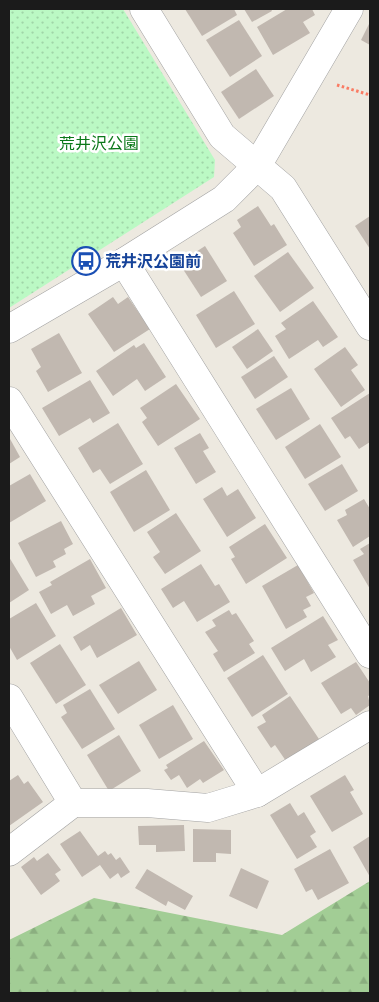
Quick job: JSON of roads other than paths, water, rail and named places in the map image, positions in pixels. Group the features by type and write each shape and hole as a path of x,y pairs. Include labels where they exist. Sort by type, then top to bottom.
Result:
{"street":[{"path":"144,9 222,136 283,188 370,326"},
{"path":"9,329 124,262 224,199 257,166 321,78 341,13"},
{"path":"124,262 370,654"},
{"path":"9,400 257,794"},
{"path":"9,698 73,802"},
{"path":"9,852 73,802 147,803 208,808 257,794 370,725"}],"place":[{"name":"荒井沢公園前","path":"86,261"}],"park label":[{"name":"荒井沢公園","path":"99,143"}]}
